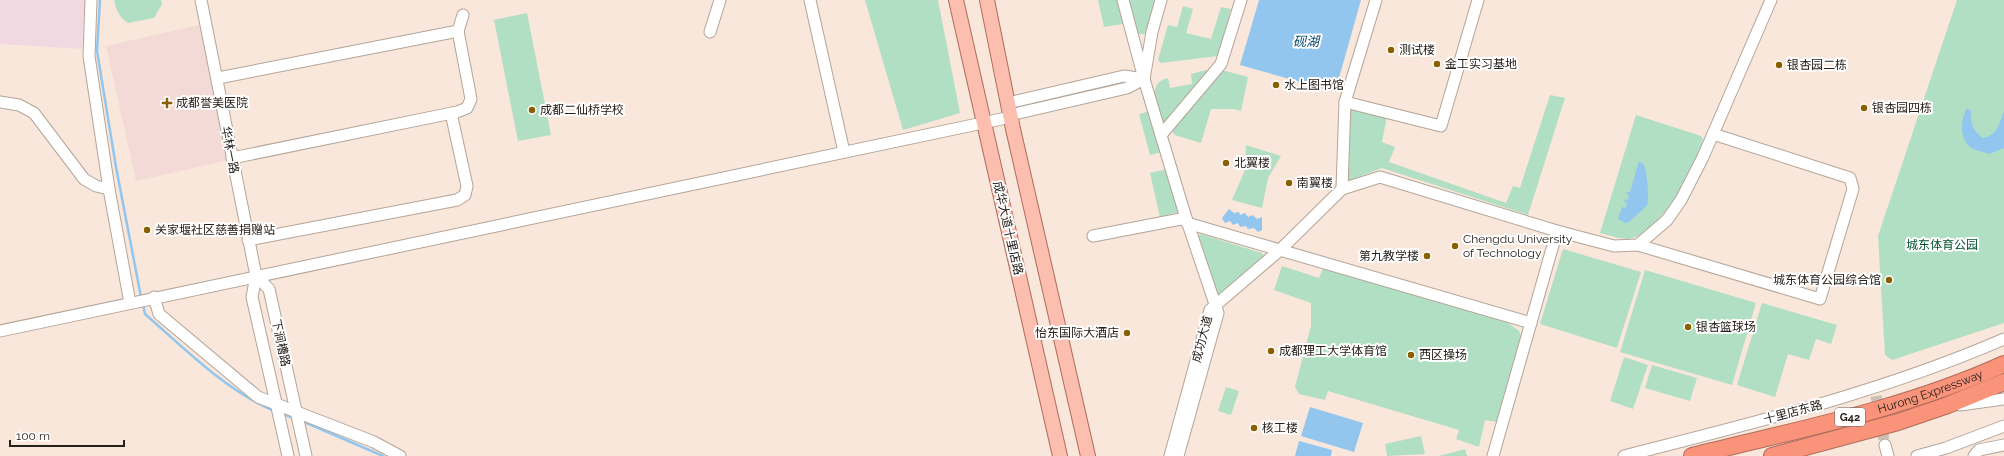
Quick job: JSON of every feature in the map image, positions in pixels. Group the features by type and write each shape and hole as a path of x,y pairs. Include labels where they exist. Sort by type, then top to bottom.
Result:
{"highway":[{"name":"Hurong Expressway","path":"1692,456 1894,405 1952,386 2000,365"},
{"name":"Hurong Expressway","path":"1772,456 1851,436 1944,407 2004,382"}],"main road":[{"name":"成华大道十里店路","path":"956,0 1060,456"},
{"path":"986,0 1009,111 1088,456"}],"street":[{"path":"91,0 89,56 109,189 132,302"},
{"name":"华林一路","path":"201,0 218,78 232,158 256,276"},
{"path":"710,32 720,0"},
{"path":"810,0 844,152"},
{"path":"1123,0 1161,135 1187,220 1216,306 1280,250 1342,189 1380,176 1557,231 1614,246 1638,245 1820,298 1853,189 1850,178 1713,134"},
{"path":"1144,79 1152,32 1161,0"},
{"path":"1161,135 1221,64 1241,0"},
{"path":"1342,189 1345,102 1376,0"},
{"path":"1345,102 1441,126 1478,0"},
{"path":"1638,245 1672,214 1703,157 1771,0"},
{"path":"232,158 451,113 467,108 471,99 458,31 463,16"},
{"path":"218,78 458,31"},
{"path":"0,331 152,297 983,123 1009,111 1127,88 1144,79"},
{"path":"0,102 19,105 34,113 84,179 96,186 109,189"},
{"path":"248,240 457,200 465,195 467,186 451,113"},
{"path":"1093,236 1187,220 1280,250 1531,323"},
{"path":"1493,456 1557,231"},
{"path":"256,276 252,297 288,456"},
{"name":"下涧槽路","path":"256,276 269,289 305,456"},
{"path":"152,297 159,314 258,397 277,410 374,442 400,456"},
{"name":"成功大道","path":"1170,456 1210,310 1216,306 1218,313 1178,456"},
{"name":"十里店东路","path":"1624,456 1875,392 2004,339"},
{"path":"1944,407 2004,399"},
{"path":"1917,456 1946,448 2004,426"},
{"path":"1885,445 1888,456"},
{"path":"1974,456 1979,450 2004,445"}],"shaded area":[{"path":"0,0 85,0 82,49 0,44"},
{"name":"成都誉美医院","path":"199,25 229,160 136,181 106,46"}],"green space":[{"path":"114,0 161,0 162,4 154,18 128,23 118,13"},
{"path":"865,0 938,0 960,113 903,130"},
{"path":"1098,0 1117,0 1123,24 1104,27"},
{"path":"1125,0 1155,0 1145,34 1136,34"},
{"name":"城东体育公园","path":"1957,0 2004,0 2004,323 1892,360 1885,355 1878,236"},
{"path":"1183,6 1193,9 1186,33 1211,39 1221,7 1231,9 1218,56 1161,63 1158,60 1168,25 1177,27"},
{"path":"527,13 551,135 518,141 494,20"},
{"path":"1206,70 1208,72 1164,123 1161,122 1155,96 1157,85 1161,81 1168,78 1170,88 1192,84 1191,74"},
{"path":"1222,70 1248,77 1241,111 1234,109 1211,109 1201,143 1175,135 1171,130"},
{"path":"1550,95 1565,98 1528,215 1382,168 1345,182 1348,106 1387,116 1382,142 1395,147 1389,162 1506,203 1513,186 1520,188"},
{"path":"1151,111 1162,152 1150,155 1139,114"},
{"path":"1636,115 1701,136 1703,139 1693,166 1664,213 1652,226 1640,235 1625,239 1600,233"},
{"path":"1246,145 1281,156 1268,178 1262,208 1232,200 1245,170"},
{"path":"1168,169 1178,212 1160,217 1150,173"},
{"path":"1200,234 1262,253 1266,258 1222,297 1215,295 1197,238"},
{"path":"1563,249 1641,272 1617,348 1540,324"},
{"name":"西区操场","path":"1282,266 1319,278 1324,266 1462,307 1508,323 1519,331 1522,338 1497,422 1485,420 1479,447 1456,439 1459,430 1328,391 1325,400 1299,394 1295,387 1311,326 1311,303 1274,290"},
{"name":"银杏篮球场","path":"1645,270 1756,303 1732,385 1620,352"},
{"name":"银杏篮球场","path":"1762,303 1837,325 1831,344 1816,339 1809,360 1788,354 1775,397 1737,385"},
{"path":"1624,357 1648,365 1633,409 1610,401"},
{"path":"1652,365 1697,378 1690,401 1645,388"},
{"path":"1226,387 1239,391 1231,415 1218,411"},
{"path":"1421,436 1425,454 1387,456 1385,444"},
{"path":"1465,449 1467,456 1439,456"}],"water":[{"name":"砚湖","path":"1259,0 1361,0 1335,92 1240,65"},
{"path":"1967,108 1971,111 1971,119 1975,130 1983,138 1988,137 1995,132 2004,111 2004,148 1989,154 1969,146 1962,132 1963,117"},
{"path":"1639,161 1644,164 1645,168 1648,186 1648,202 1640,212 1629,222 1625,223 1618,219 1622,207 1626,208 1627,203 1624,202 1625,199 1628,200 1629,195 1626,194 1627,192 1630,192"},
{"path":"1229,209 1234,213 1239,212 1240,215 1245,213 1248,217 1253,215 1257,219 1262,217 1262,230 1258,232 1254,228 1248,229 1246,226 1240,227 1238,223 1233,225 1230,221 1225,223 1222,218"},
{"path":"1310,407 1363,423 1354,452 1301,436"},
{"path":"1299,441 1332,450 1331,456 1295,456"}],"waterway":[{"path":"100,0 97,51 116,167 141,297"},
{"path":"143,304 145,314 223,381 257,403 275,411"},
{"path":"281,413 293,418"},
{"path":"302,421 383,456"}],"tunnel":[{"path":"1876,396 1885,445"}],"place":[{"name":"测试楼","path":"1391,50"},
{"name":"金工实习基地","path":"1437,64"},
{"name":"银杏园二栋","path":"1779,65"},
{"name":"水上图书馆","path":"1276,85"},
{"name":"成都誉美医院","path":"167,103"},
{"name":"银杏园四栋","path":"1864,108"},
{"name":"成都二仙桥学校","path":"532,110"},
{"name":"北翼楼","path":"1226,163"},
{"name":"南翼楼","path":"1289,183"},
{"name":"关家堰社区慈善捐赠站","path":"147,230"},
{"name":"Chengdu University of Technology","path":"1455,246"},
{"name":"第九教学楼","path":"1427,256"},
{"name":"城东体育公园综合馆","path":"1889,280"},
{"name":"银杏篮球场","path":"1688,327"},
{"name":"怡东国际大酒店","path":"1127,333"},
{"name":"成都理工大学体育馆","path":"1271,351"},
{"name":"西区操场","path":"1411,355"},
{"name":"核工楼","path":"1254,428"}]}
